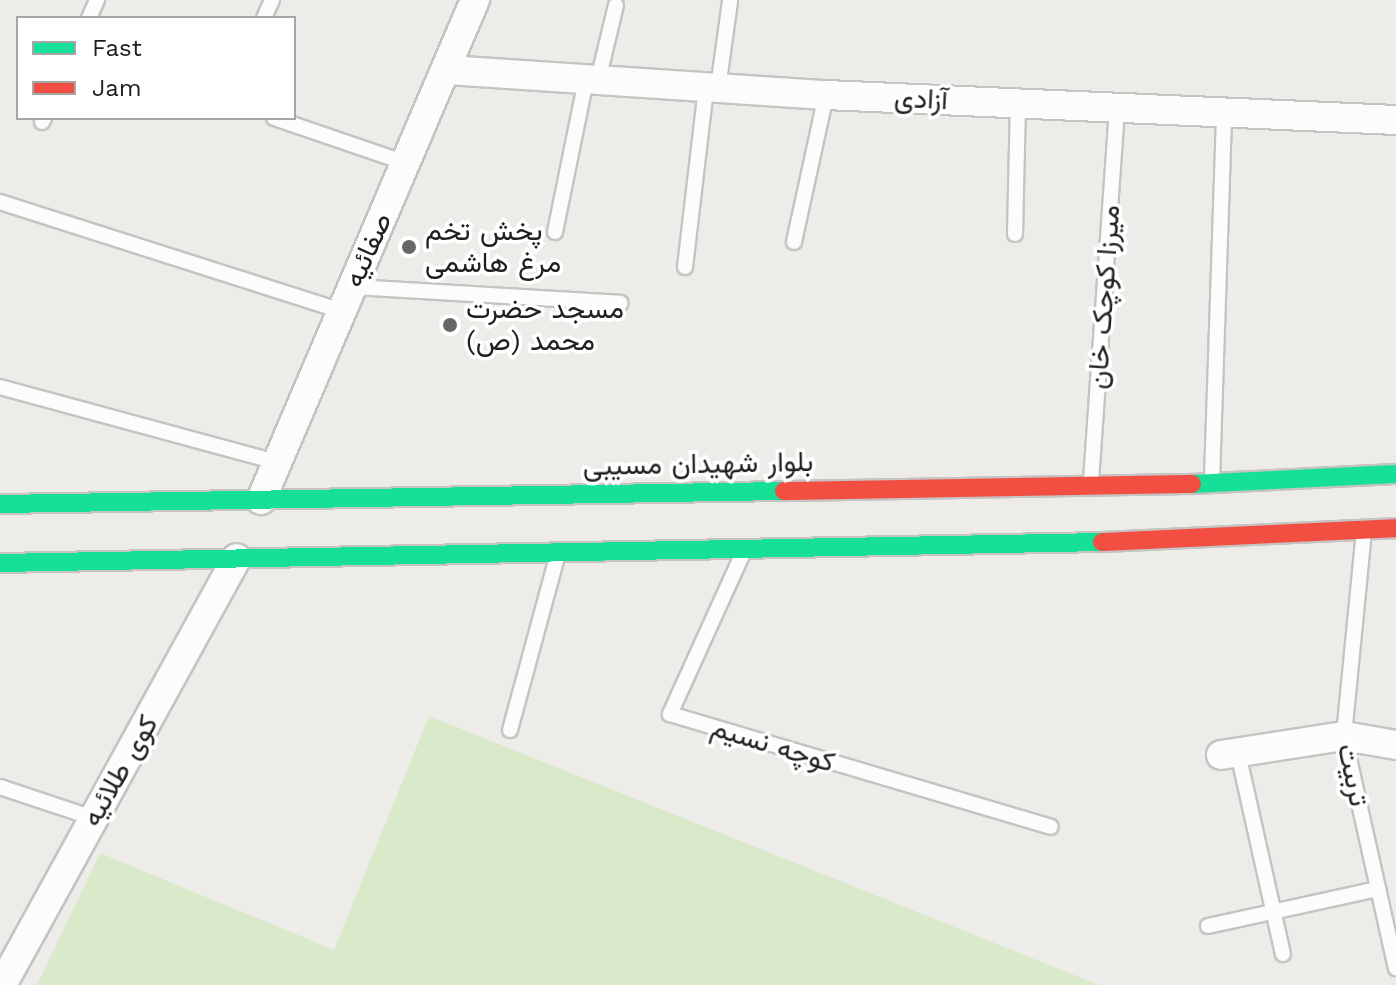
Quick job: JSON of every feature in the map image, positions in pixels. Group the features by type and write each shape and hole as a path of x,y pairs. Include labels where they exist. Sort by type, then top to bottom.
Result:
{"main road":[{"name":"بلوار شهیدان مسیبی","path":"0,504 1212,484 1396,474"},
{"path":"0,563 745,549 1396,528"}],"street":[{"name":"صفائیه","path":"261,500 475,0"},
{"name":"آزادی","path":"447,70 826,95 1396,120"},
{"name":"کوی طلائیه","path":"2,985 9,952 93,818 237,558"},
{"path":"1229,754 1344,736 1396,745"}],"lane":[{"path":"685,267 712,88 730,1"},
{"path":"555,232 592,79 616,5"},
{"path":"794,242 826,95"},
{"path":"1015,234 1018,104"},
{"name":"میرزا کوچک خان","path":"1091,486 1117,108"},
{"path":"1212,484 1224,113"},
{"path":"280,120 406,163"},
{"path":"0,202 347,299 621,303"},
{"path":"0,387 276,462"},
{"name":"تربیت","path":"1364,531 1344,736 1396,968"},
{"name":"کوچه نسیم","path":"745,549 670,714 1051,827"},
{"path":"510,730 558,552"},
{"path":"1229,754 1283,954"},
{"path":"0,787 93,818"},
{"path":"1208,926 1378,889"}],"green space":[{"path":"429,716 1099,985 37,985 100,853 334,950"}],"traffic: fast":[{"path":"1192,484 1396,474"},
{"path":"0,504 784,491"},
{"path":"0,563 1102,542"}],"traffic: jam":[{"path":"784,491 1192,484"},
{"path":"1102,542 1396,528"}],"place":[{"name":"پخش تخم مرغ هاشمی","path":"409,247"},
{"name":"مسجد حضرت محمد (ص)","path":"450,325"}]}
